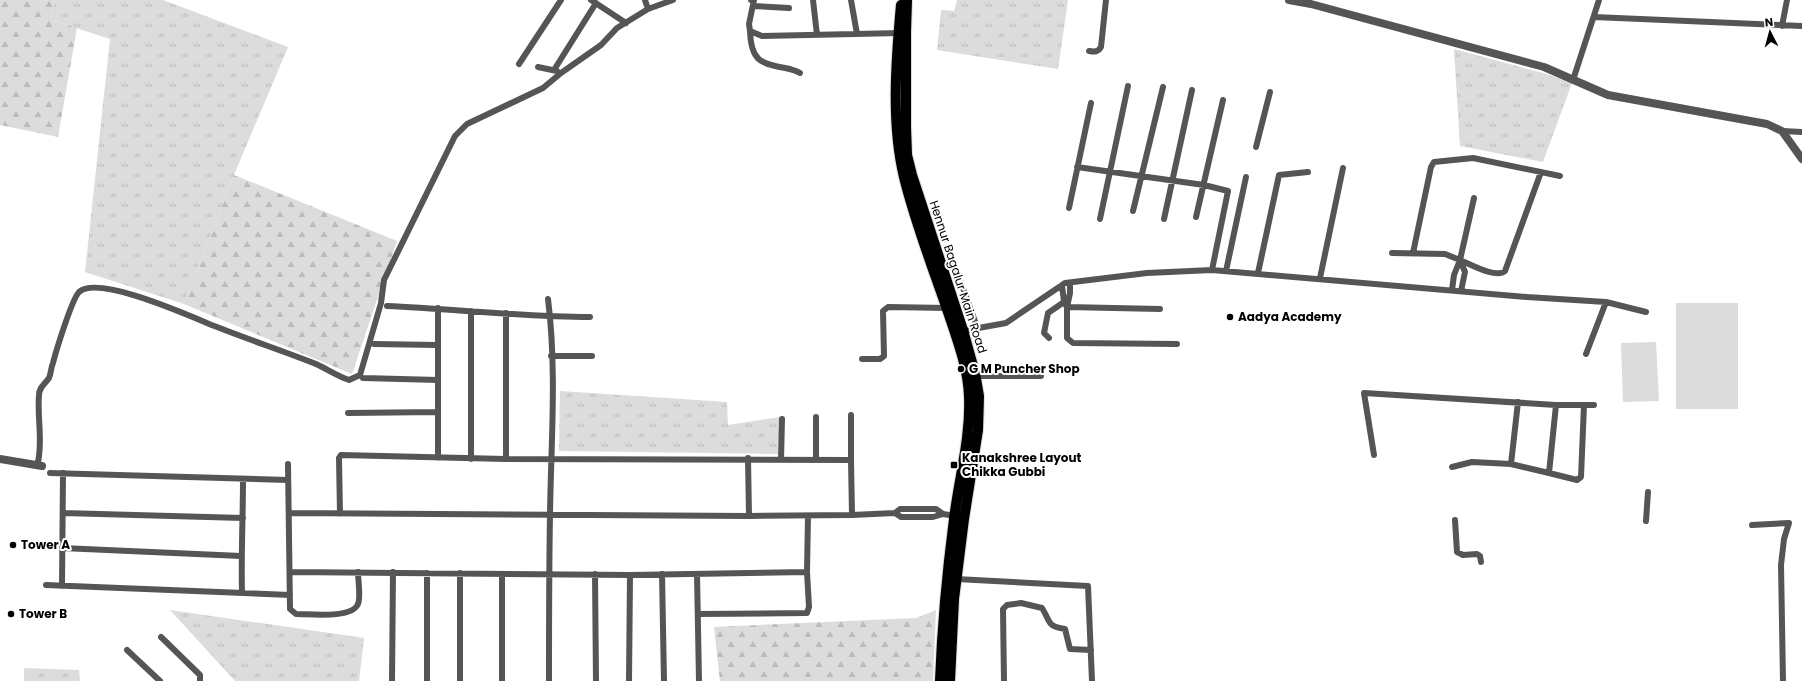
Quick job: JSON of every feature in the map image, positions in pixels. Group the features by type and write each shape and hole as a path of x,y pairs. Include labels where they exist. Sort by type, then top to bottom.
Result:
{"main road":[{"name":"Hennur Bagalur Main Road","path":"901,0 907,155 959,332 976,376 979,396 978,430 959,516 944,600 940,681"},
{"name":"Hennur Bagalur Main Road","path":"908,0 902,33 897,128 899,153 910,197 947,308 959,332 969,395 969,428 959,516 950,681"}],"street":[{"path":"519,64 560,0"},
{"path":"645,0 648,9"},
{"path":"0,459 40,464 41,441 39,394 41,386 49,378 58,344 78,293 84,289 98,287 161,303 216,327 312,363 348,380 357,378 360,375 381,302 384,280 454,136 467,124 543,88 560,73 601,45 617,28 648,9 673,0"},
{"path":"813,0 817,35"},
{"path":"851,0 858,34"},
{"path":"1089,51 1095,52 1101,47 1106,0"},
{"path":"1289,0 1311,4 1544,67 1608,95 1767,124 1782,131 1802,132"},
{"path":"1573,80 1599,0"},
{"path":"1782,26 1787,0"},
{"path":"554,70 593,1 626,23"},
{"path":"789,8 753,2 749,24 750,44 755,55 761,62 768,65 796,70 800,73"},
{"path":"1594,17 1802,26"},
{"path":"750,31 762,36 902,33"},
{"path":"538,67 554,70 560,73"},
{"path":"1100,219 1128,86"},
{"path":"1133,211 1162,87"},
{"path":"1164,219 1192,90"},
{"path":"1256,147 1270,92"},
{"path":"1196,216 1223,100"},
{"path":"1069,208 1091,103"},
{"path":"1782,131 1802,159"},
{"path":"1412,253 1431,167 1434,162 1473,158 1560,176"},
{"path":"1077,167 1109,173 1204,185 1228,191 1212,270"},
{"path":"1320,278 1343,168"},
{"path":"1258,273 1279,175 1308,172"},
{"path":"1392,253 1445,254 1494,274 1502,273 1505,271 1541,172"},
{"path":"1226,271 1246,176"},
{"path":"1452,290 1454,275 1460,260 1474,198"},
{"path":"949,249 977,327"},
{"path":"1460,260 1465,272 1461,291"},
{"path":"959,332 977,327 1006,323 1062,285 1070,283 1147,274 1212,270 1606,302 1646,312"},
{"path":"1066,305 1070,293 1070,283"},
{"path":"1062,285 1066,305 1067,335 1068,340 1073,343 1177,344"},
{"path":"548,299 552,356 549,681"},
{"path":"1586,354 1606,302"},
{"path":"1049,338 1044,333 1048,313 1066,305 1160,309"},
{"path":"387,306 438,308 550,317 590,317"},
{"path":"862,359 880,359 884,356 883,311 888,307 947,308"},
{"path":"438,308 438,458"},
{"path":"471,311 471,459"},
{"path":"506,314 506,459"},
{"path":"374,344 437,345"},
{"path":"552,356 592,356"},
{"path":"976,376 1041,376"},
{"path":"363,378 438,380"},
{"path":"1374,455 1364,392 1556,405 1594,405"},
{"path":"1511,464 1518,402"},
{"path":"1549,473 1556,405"},
{"path":"1452,467 1472,462 1511,464 1576,480 1581,477 1584,405"},
{"path":"348,413 437,412"},
{"path":"851,415 852,515"},
{"path":"816,417 816,459"},
{"path":"781,460 782,419"},
{"path":"340,514 339,458 341,455 471,459 748,458 781,460 851,460"},
{"path":"748,458 749,516"},
{"path":"288,464 290,609 296,614 344,614 354,609 359,603 358,572"},
{"path":"50,473 288,480"},
{"path":"62,586 63,473"},
{"path":"242,593 241,556 244,518 243,479"},
{"path":"1646,521 1648,492"},
{"path":"288,513 808,516 895,512 901,517 933,517 943,514 959,516"},
{"path":"63,513 244,518"},
{"path":"698,614 807,613 809,607 808,516"},
{"path":"1455,520 1457,552 1463,555 1477,554 1480,556 1480,562"},
{"path":"1752,525 1789,523 1784,539 1781,565 1783,681"},
{"path":"62,548 241,556"},
{"path":"290,572 502,574 697,574 808,572"},
{"path":"392,681 393,572"},
{"path":"427,573 427,681"},
{"path":"460,573 460,681"},
{"path":"502,574 502,681"},
{"path":"595,574 596,681"},
{"path":"629,681 630,574"},
{"path":"662,574 664,681"},
{"path":"697,574 699,681"},
{"path":"956,579 1088,586 1092,681"},
{"path":"46,585 290,595"},
{"path":"1004,681 1004,609 1007,605 1021,603 1042,608 1048,622 1052,626 1065,629 1067,631 1070,649 1091,650"},
{"path":"161,636 200,675 200,681"},
{"path":"127,650 160,681"}],"green space":[{"path":"0,0 55,0 51,20 77,28 58,137 0,125"},
{"path":"55,0 163,0 288,47 234,175 184,304 85,272 110,39 51,20"},
{"path":"957,0 1068,0 1058,69 937,50 941,10 954,11"},
{"path":"1454,49 1543,73 1572,83 1543,162 1460,146"},
{"path":"234,175 397,241 352,374 184,304"},
{"path":"1676,303 1738,303 1738,409 1676,409"},
{"path":"1656,342 1659,401 1623,402 1621,343"},
{"path":"560,391 727,402 728,425 780,417 778,454 559,451"},
{"path":"170,610 364,638 359,681 235,681"},
{"path":"936,610 933,681 720,681 714,627 916,618"},
{"path":"24,668 79,670 80,681 24,681"}],"place":[{"name":"Aadya Academy","path":"1230,317"},
{"name":"G M Puncher Shop","path":"961,369"},
{"name":"Kanakshree Layout Chikka Gubbi","path":"954,465"},
{"name":"Tower A","path":"13,545"},
{"name":"Tower B","path":"11,614"}]}
